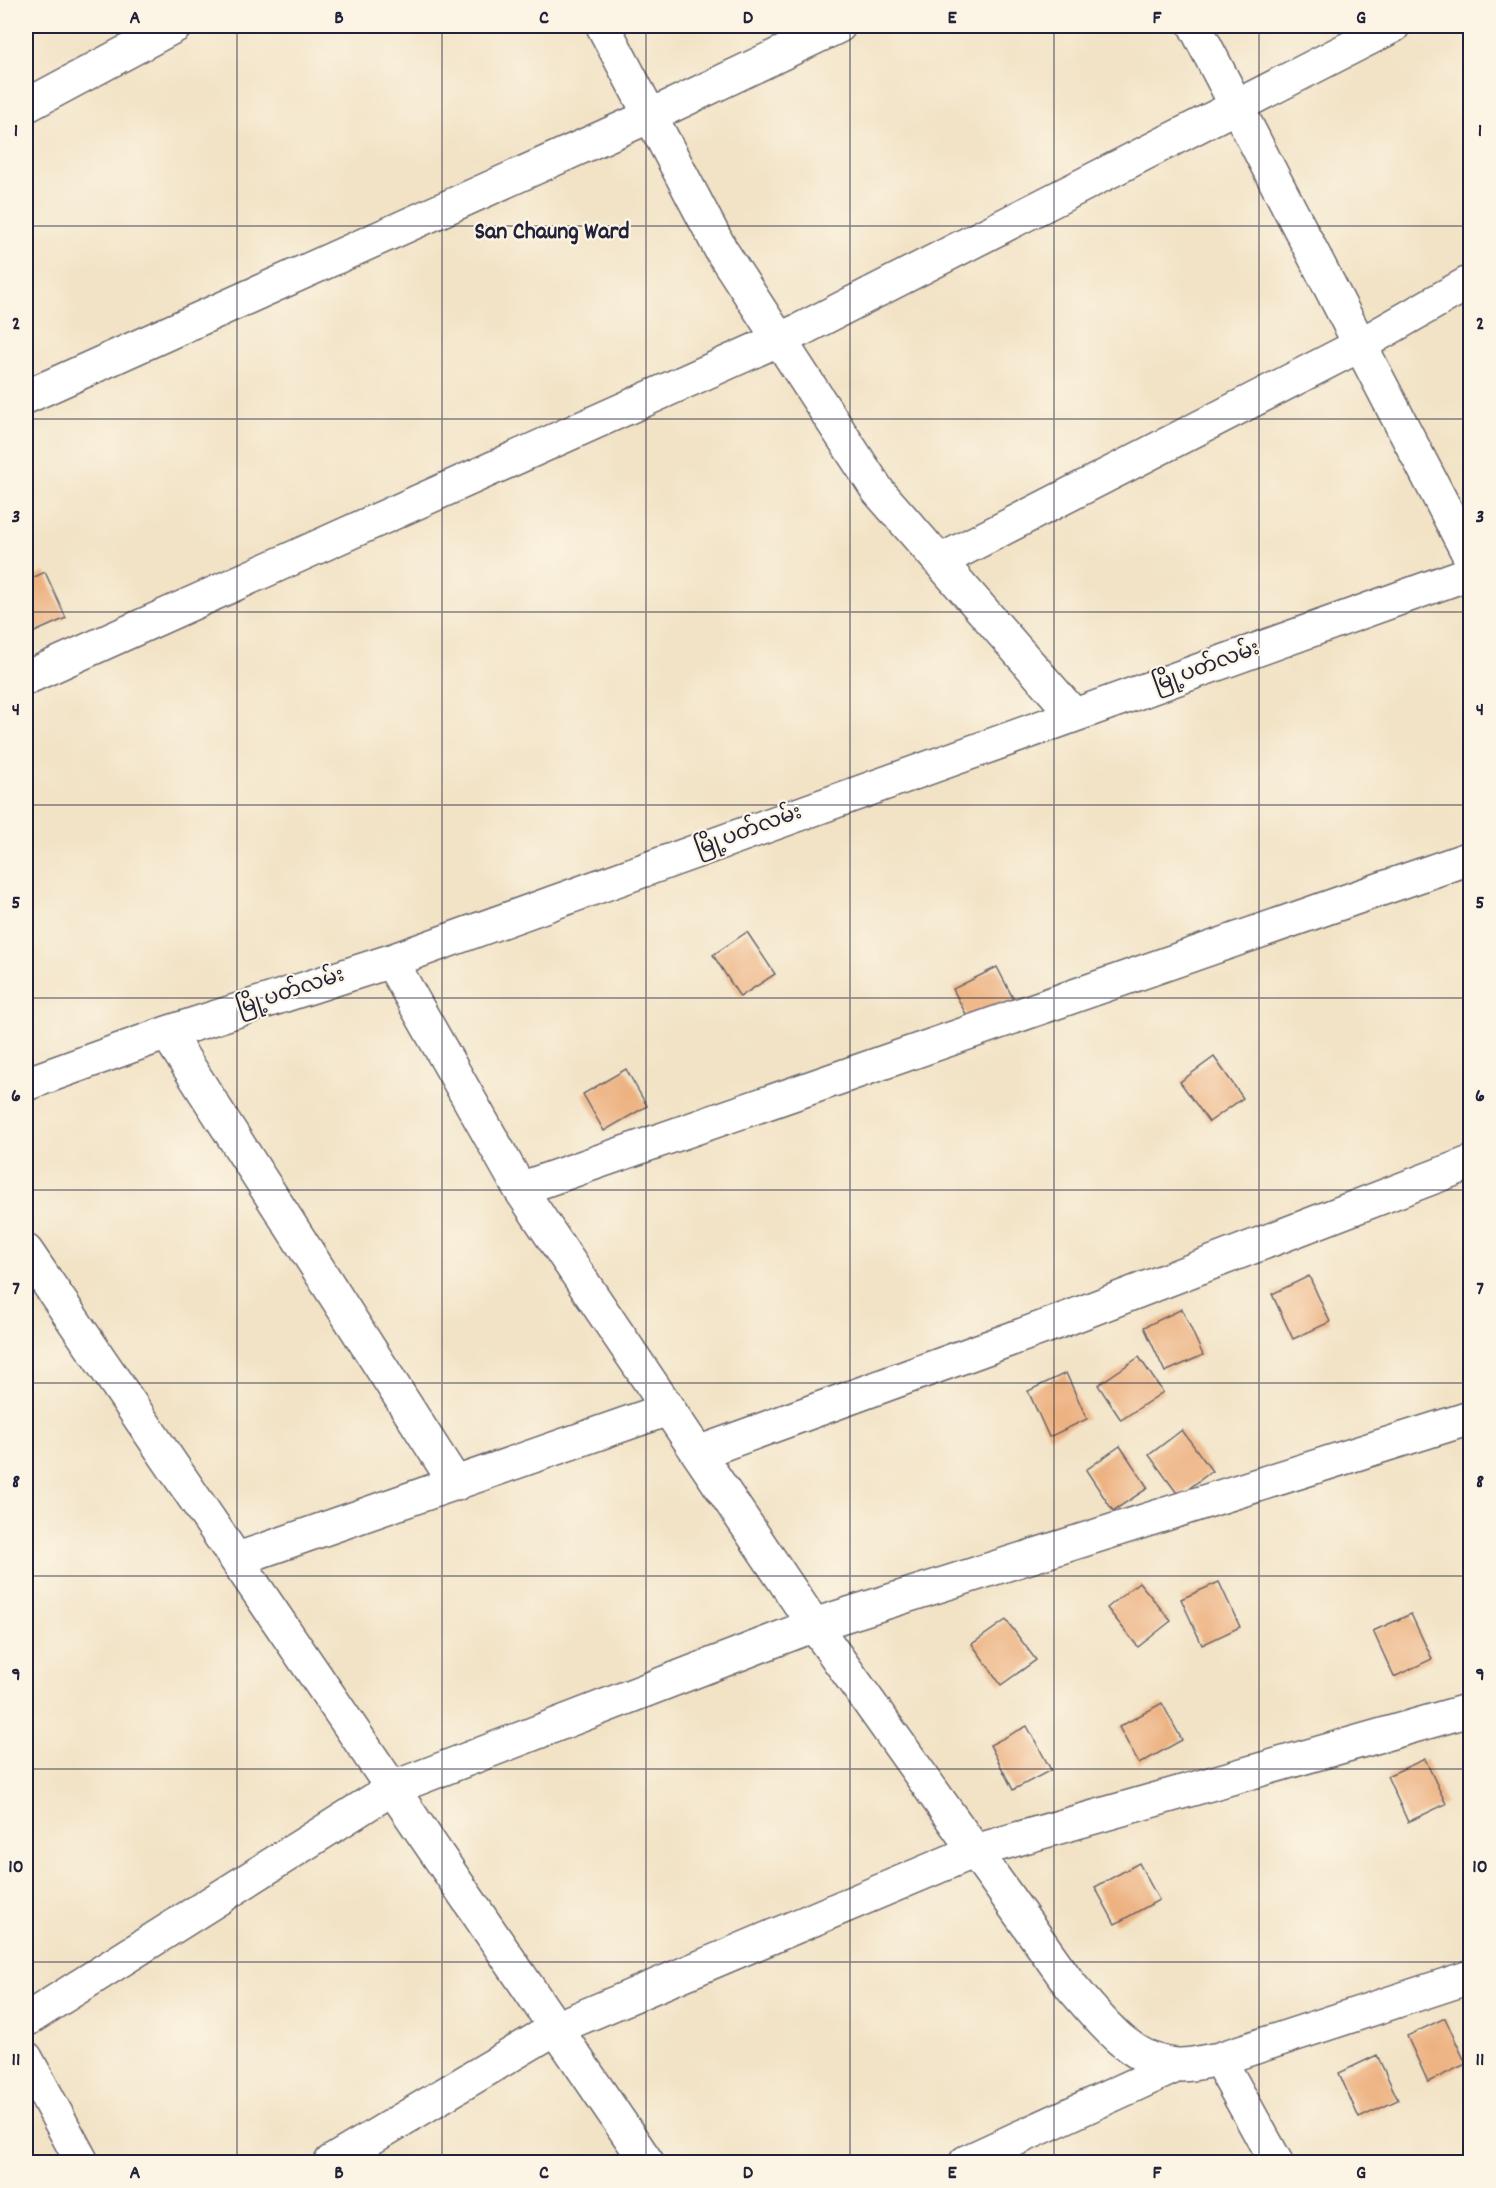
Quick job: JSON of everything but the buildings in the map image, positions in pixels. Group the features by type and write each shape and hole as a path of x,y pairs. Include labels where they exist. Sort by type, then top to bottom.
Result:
{"street":[{"path":"26,106 175,26"},
{"path":"603,26 721,250 878,491 1074,716"},
{"path":"26,397 650,116 839,26"},
{"path":"1195,26 1470,557"},
{"path":"26,678 779,339 1393,26"},
{"path":"940,561 1360,345 1470,282"},
{"name":"မြို့ပတ်လမ်း","path":"26,1084 167,1033 391,961 1470,573"},
{"path":"520,1189 1470,858"},
{"path":"391,961 520,1189 814,1625 1071,1986 1113,2034 1149,2059 1178,2065"},
{"path":"167,1033 456,1484"},
{"path":"698,1453 1058,1322 1470,1163"},
{"path":"26,1251 238,1559 647,2163"},
{"path":"238,1559 668,1409"},
{"path":"26,2020 393,1788 814,1625 1470,1418"},
{"path":"331,2163 556,2028 975,1851 1470,1710"},
{"path":"966,2163 1178,2065 1219,2059 1470,1977"},
{"path":"26,2058 82,2163"},
{"path":"1219,2059 1276,2163"}],"district":[{"name":"San Chaung Ward","path":"552,233"}]}
